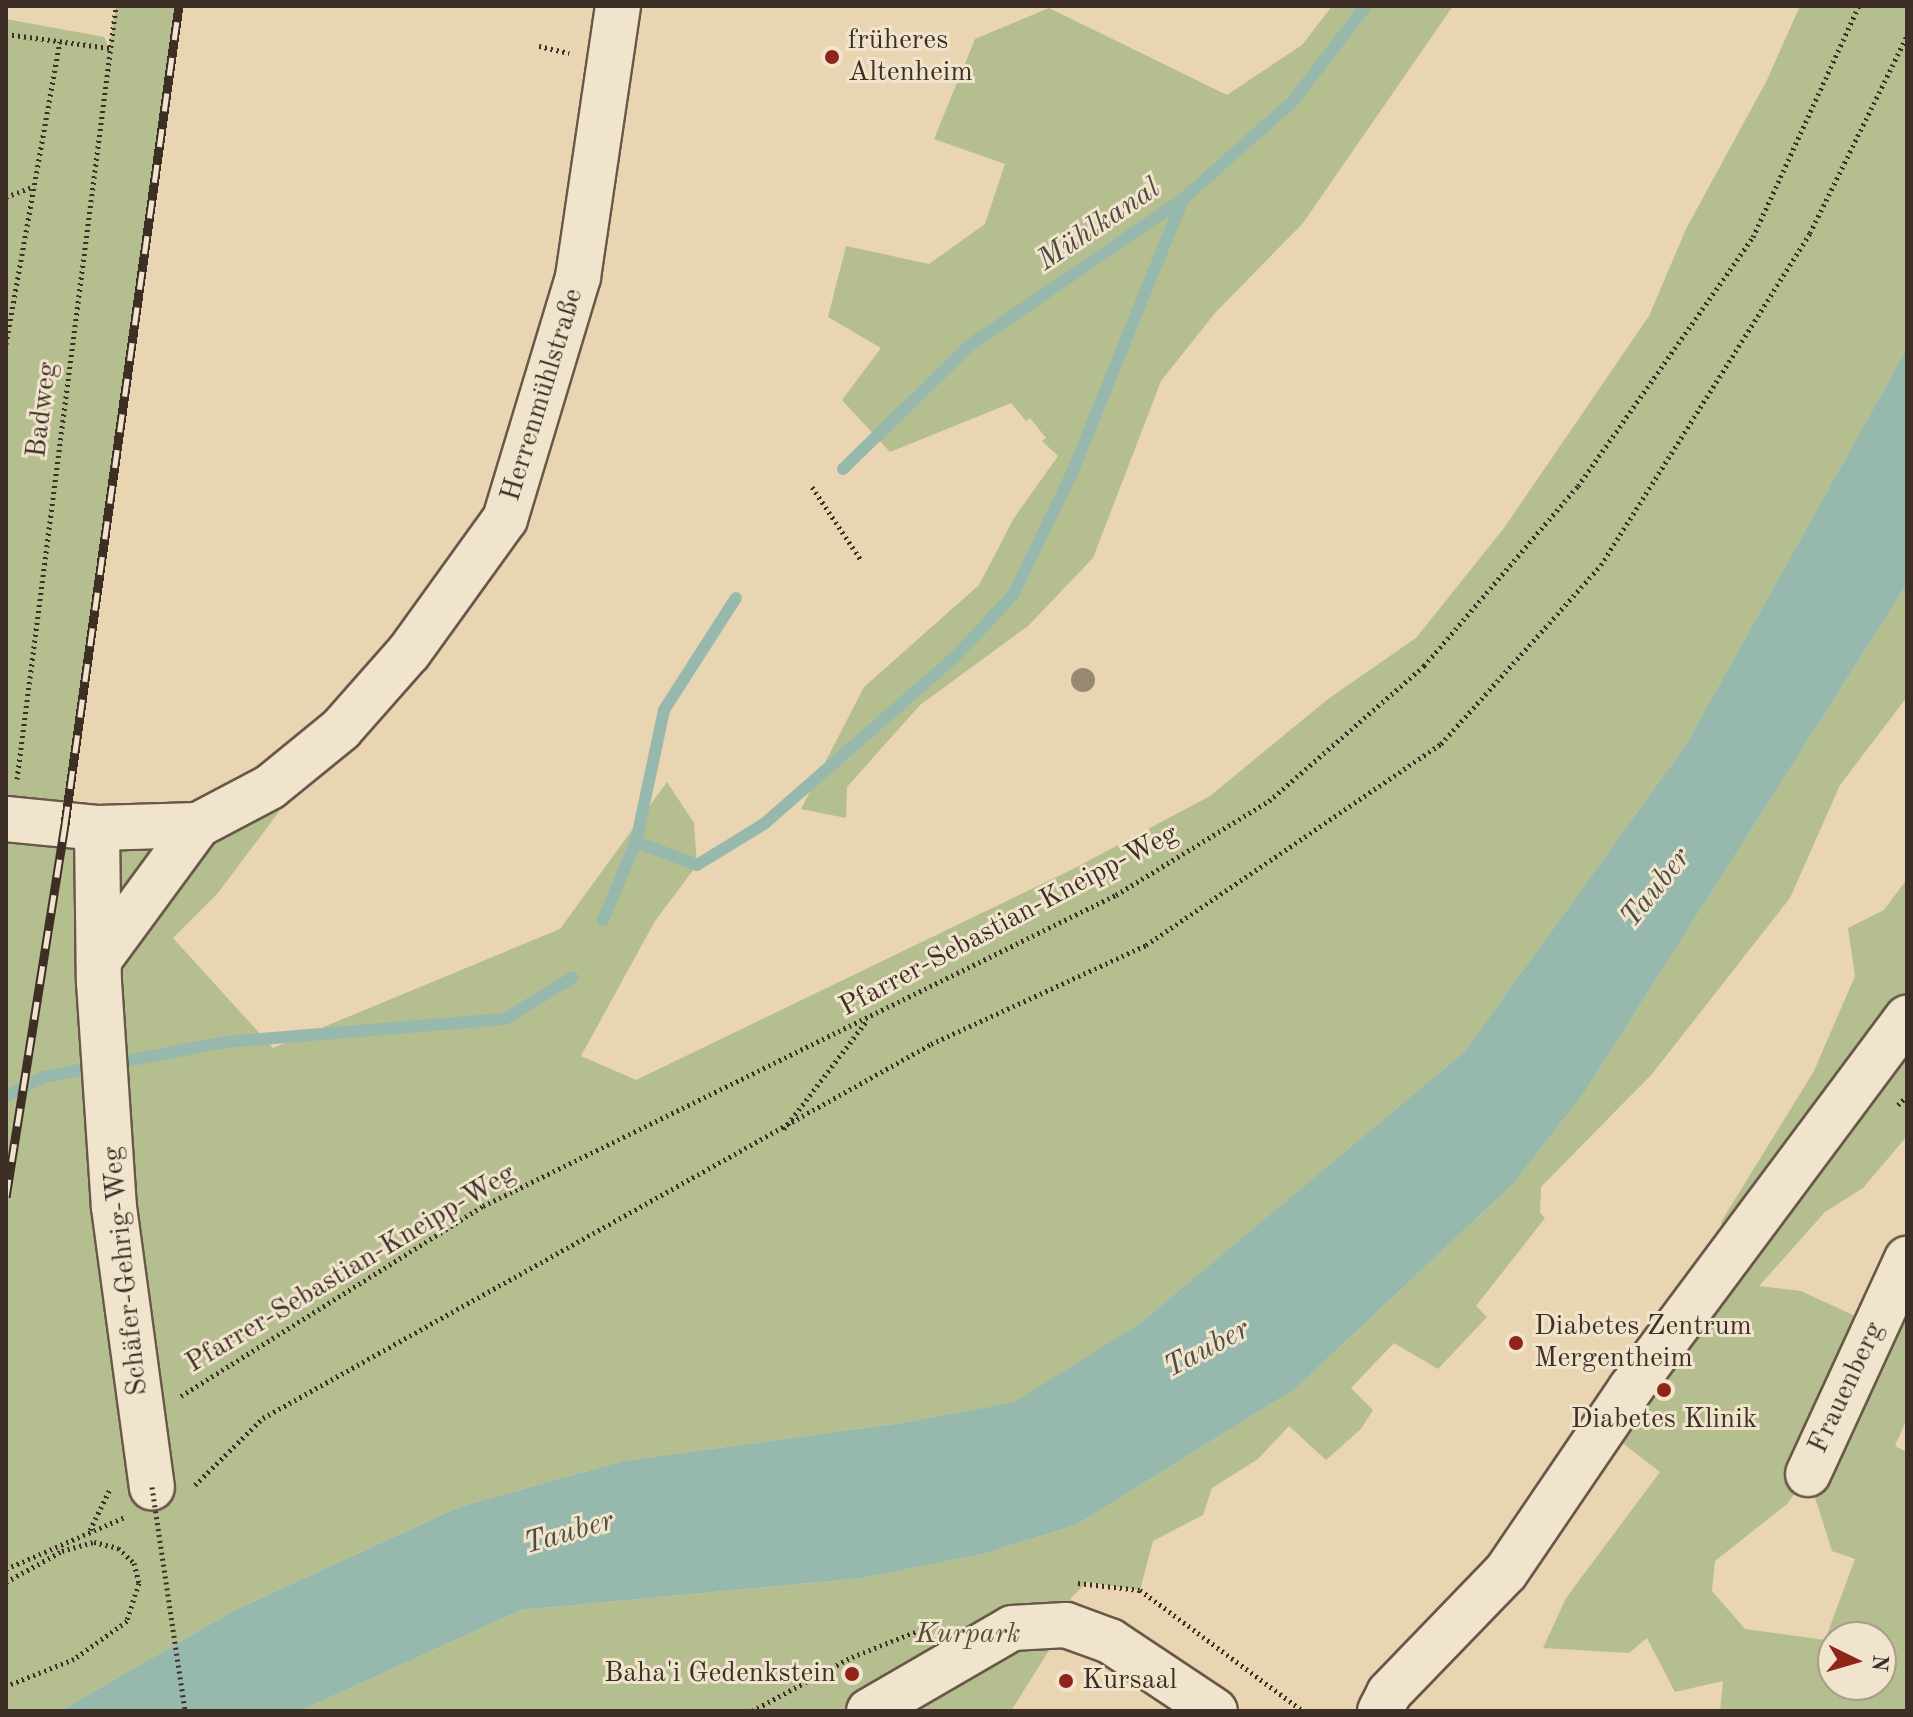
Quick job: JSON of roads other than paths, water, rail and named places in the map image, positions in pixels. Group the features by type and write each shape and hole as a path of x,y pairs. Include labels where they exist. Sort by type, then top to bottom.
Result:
{"street":[{"name":"Herrenmühlstraße","path":"198,825 270,787 341,729 409,652 505,519 578,277 618,6"},
{"path":"8,819 97,828 198,825"},
{"path":"99,971 198,825"},
{"name":"Schäfer-Gehrig-Weg","path":"97,828 99,971 114,1207 154,1502"},
{"path":"1380,1711 1389,1693 1506,1572 1631,1388 1907,1018"},
{"name":"Frauenberg","path":"1808,1474 1907,1259"},
{"path":"869,1711 1012,1628 1066,1625 1110,1641 1215,1711"}],"water":[{"name":"Tauber","path":"1907,348 1907,584 1584,1093 1513,1184 1295,1389 1076,1525 982,1554 863,1578 521,1610 300,1711 60,1711 233,1611 459,1507 623,1461 901,1423 1015,1402 1140,1323 1464,1052 1685,746"}],"waterway":[{"name":"Mühlkanal","path":"843,469 970,345 1183,199 1293,101 1366,6"},
{"path":"636,842 697,865 764,824 955,657 1013,595 1071,475 1183,199"},
{"path":"603,920 636,842 664,710 736,598"},
{"path":"6,1096 44,1077 225,1042 505,1019 572,978"}],"railway":[{"path":"6,1197 65,824 179,6"}],"place":[{"name":"früheres Altenheim","path":"832,57"},
{"name":"Diabetes Zentrum Mergentheim","path":"1516,1343"},
{"name":"Diabetes Klinik","path":"1664,1390"},
{"name":"Baha'i Gedenkstein","path":"852,1674"},
{"name":"Kursaal","path":"1066,1681"}],"park label":[{"name":"Kurpark","path":"968,1635"}]}
